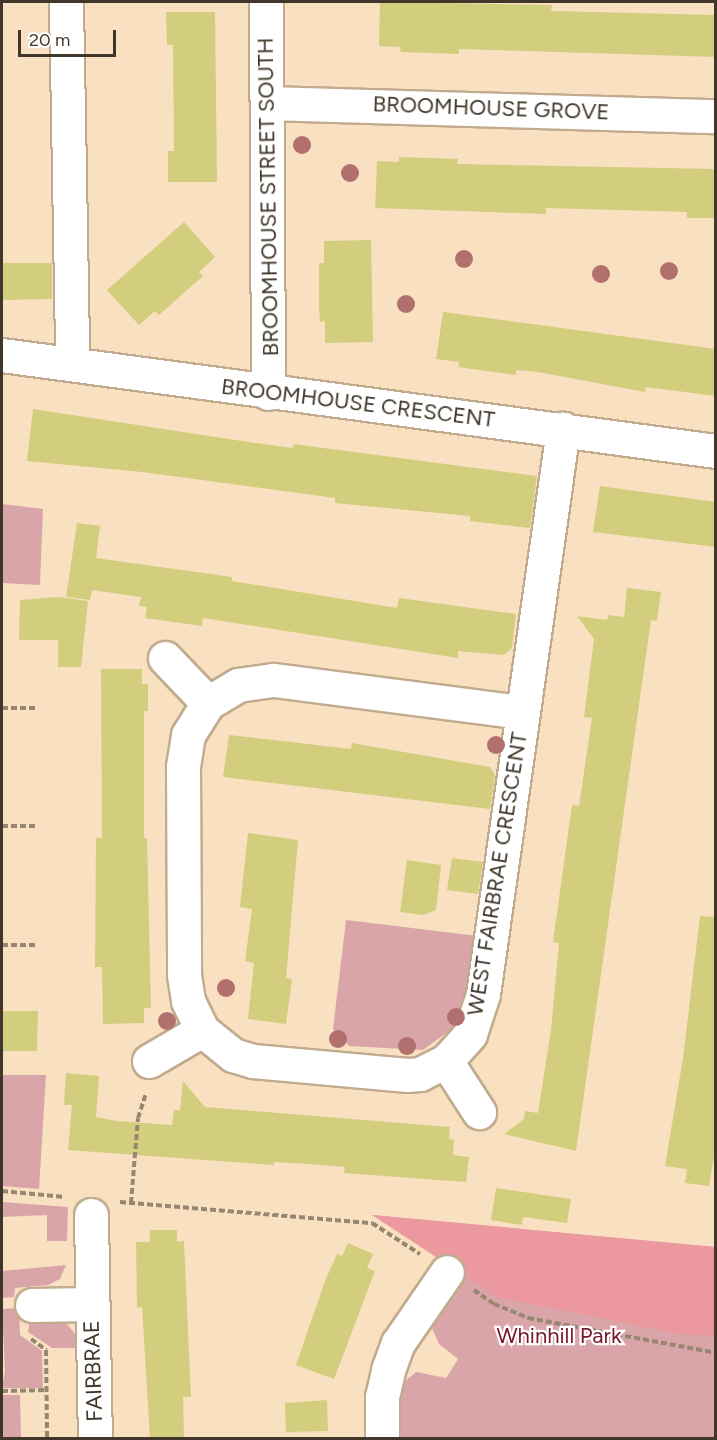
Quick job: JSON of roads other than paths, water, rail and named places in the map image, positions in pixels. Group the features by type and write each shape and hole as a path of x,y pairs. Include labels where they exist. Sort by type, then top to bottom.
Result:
{"street":[{"path":"66,2 72,363"},
{"name":"BROOMHOUSE STREET SOUTH","path":"266,2 268,393"},
{"name":"BROOMHOUSE GROVE","path":"267,102 716,116"},
{"name":"BROOMHOUSE CRESCENT","path":"2,355 72,363 268,393 563,429 716,451"},
{"name":"WEST FAIRBRAE CRESCENT","path":"521,712 261,680 238,685 208,703 188,735 183,766 184,975 188,1001 202,1030 233,1055 264,1063 407,1075 420,1074 446,1061 470,1034 480,1012 563,429"},
{"path":"165,658 208,703"},
{"path":"149,1061 202,1030"},
{"path":"446,1061 479,1112"},
{"name":"FAIRBRAE","path":"91,1207 95,1438"},
{"path":"382,1438 384,1383 410,1348 447,1272"},
{"name":"FAIRBRAE","path":"27,1319 91,1304"}],"park label":[{"name":"Whinhill Park","path":"559,1336"}]}
